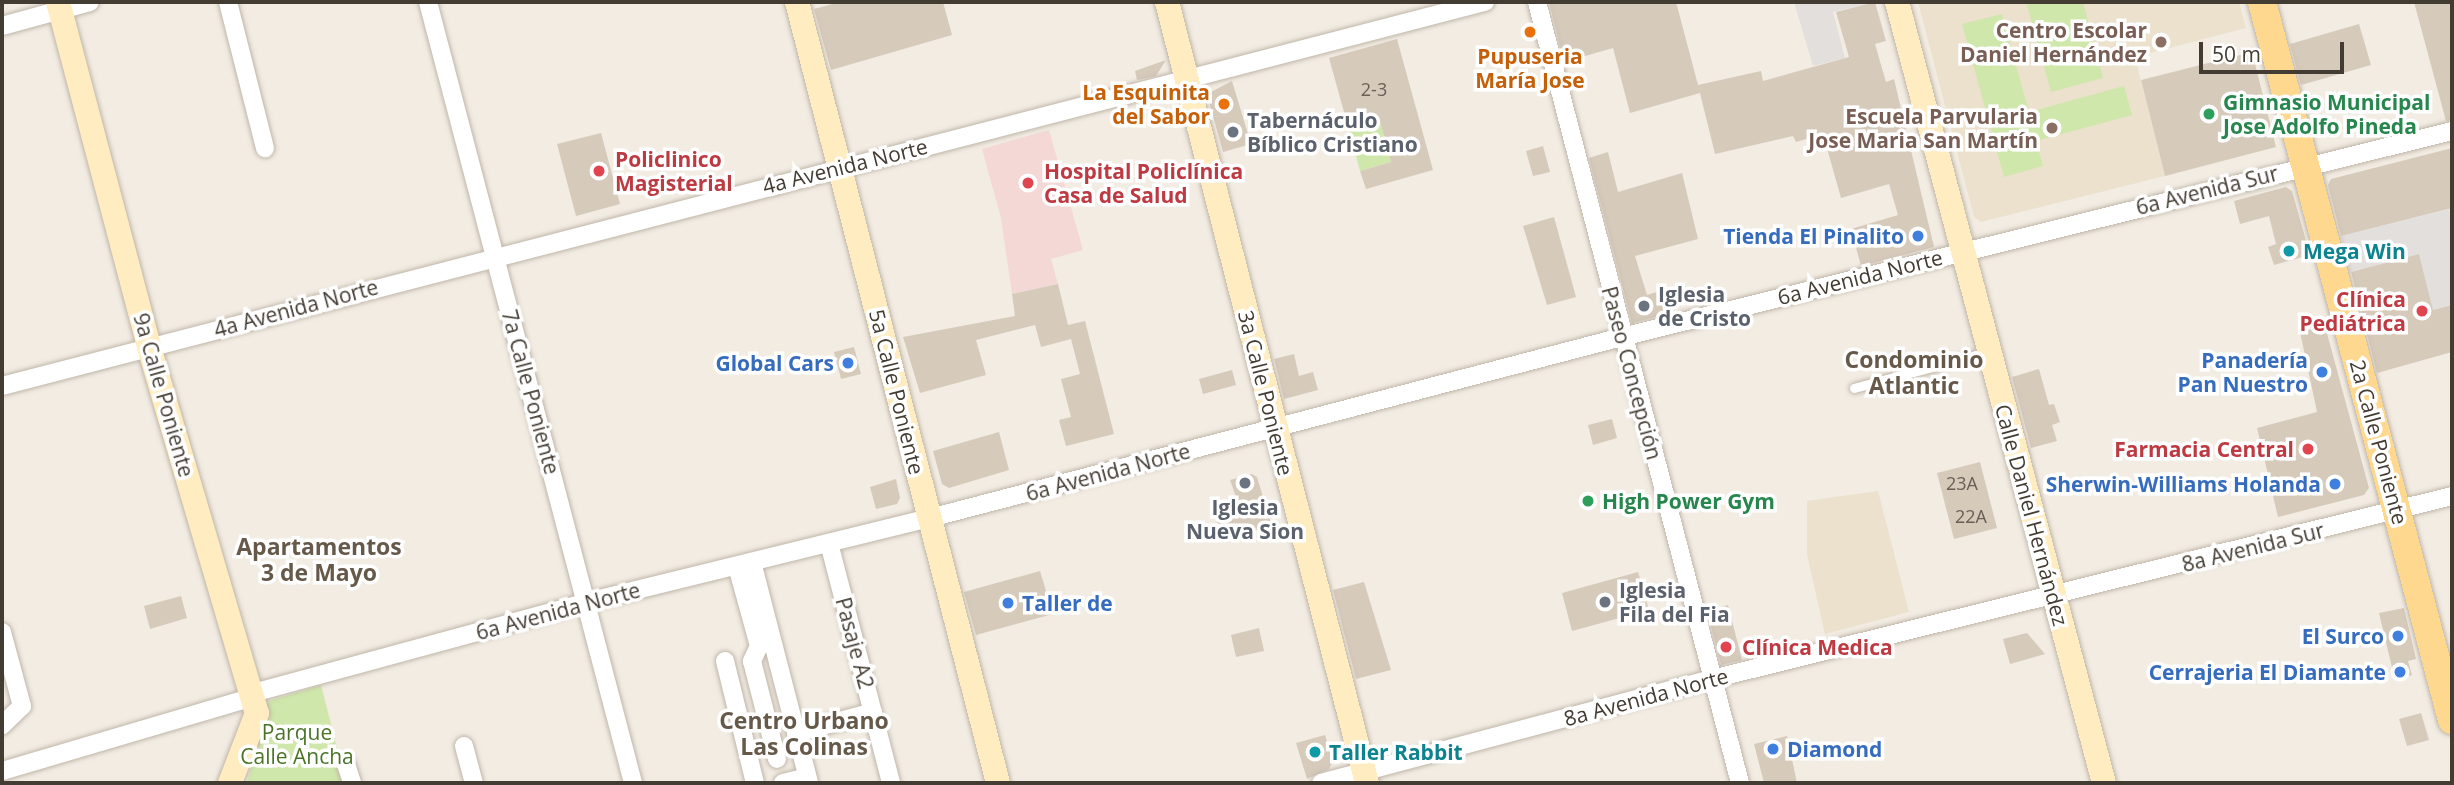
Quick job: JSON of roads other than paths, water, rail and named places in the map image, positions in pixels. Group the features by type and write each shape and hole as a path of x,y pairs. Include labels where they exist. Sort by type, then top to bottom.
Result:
{"main road":[{"name":"5a Calle Poniente","path":"797,2 998,783"},
{"name":"3a Calle Poniente","path":"1167,2 1365,778"},
{"name":"Calle Daniel Hernández","path":"1897,2 2104,783"},
{"name":"2a Calle Poniente","path":"2262,2 2304,166 2334,259 2452,720"},
{"name":"9a Calle Poniente","path":"59,6 149,347 247,697 257,713 230,783"}],"street":[{"path":"2,26 59,6 90,2"},
{"path":"228,2 265,148"},
{"name":"7a Calle Poniente","path":"428,2 633,783"},
{"name":"4a Avenida Norte","path":"2,386 495,256 1485,2"},
{"name":"Paseo Concepción","path":"1537,2 1740,783"},
{"name":"6a Avenida Sur","path":"1962,250 2452,131"},
{"name":"6a Avenida Norte","path":"2,771 247,697 587,602 930,518 1962,250"},
{"name":"8a Avenida Sur","path":"2053,597 2452,496"},
{"name":"Pasaje A2","path":"829,543 891,783"},
{"path":"745,564 808,780 783,783"},
{"path":"745,564 759,646 752,661 777,759"},
{"name":"8a Avenida Norte","path":"1321,783 1365,778 1712,679 2053,597"},
{"path":"2,632 22,706 3,725"},
{"path":"725,661 755,783"},
{"path":"796,733 873,712"},
{"path":"464,746 474,783"},
{"path":"346,764 352,783"}],"lane":[{"path":"1854,388 1989,352"}],"place":[{"name":"Pupuseria María Jose","path":"1530,32"},
{"name":"Centro Escolar Daniel Hernández","path":"2161,42"},
{"name":"La Esquinita del Sabor","path":"1224,104"},
{"name":"Gimnasio Municipal Jose Adolfo Pineda","path":"2209,114"},
{"name":"Escuela Parvularia Jose Maria San Martín","path":"2052,128"},
{"name":"Tabernáculo Bíblico Cristiano","path":"1233,132"},
{"name":"Policlinico Magisterial","path":"599,171"},
{"name":"Hospital Policlínica Casa de Salud","path":"1028,183"},
{"name":"Tienda El Pinalito","path":"1918,236"},
{"name":"Mega Win","path":"2289,251"},
{"name":"Iglesia de Cristo","path":"1644,306"},
{"name":"Clínica Pediátrica","path":"2422,311"},
{"name":"Global Cars","path":"848,363"},
{"name":"Panadería Pan Nuestro","path":"2322,372"},
{"name":"Farmacia Central","path":"2308,449"},
{"name":"Iglesia Nueva Sion","path":"1245,483"},
{"name":"Sherwin-Williams Holanda","path":"2335,484"},
{"name":"High Power Gym","path":"1588,501"},
{"name":"Iglesia Fila del Fia","path":"1605,602"},
{"name":"Taller de","path":"1008,603"},
{"name":"El Surco","path":"2398,636"},
{"name":"Clínica Medica","path":"1726,647"},
{"name":"Cerrajeria El Diamante","path":"2400,672"},
{"name":"Diamond","path":"1773,749"},
{"name":"Taller Rabbit","path":"1315,752"}],"district":[{"name":"Condominio Atlantic","path":"1914,372"},
{"name":"Apartamentos 3 de Mayo","path":"319,559"},
{"name":"Centro Urbano Las Colinas","path":"804,733"}],"park label":[{"name":"Parque Calle Ancha","path":"297,744"}]}
